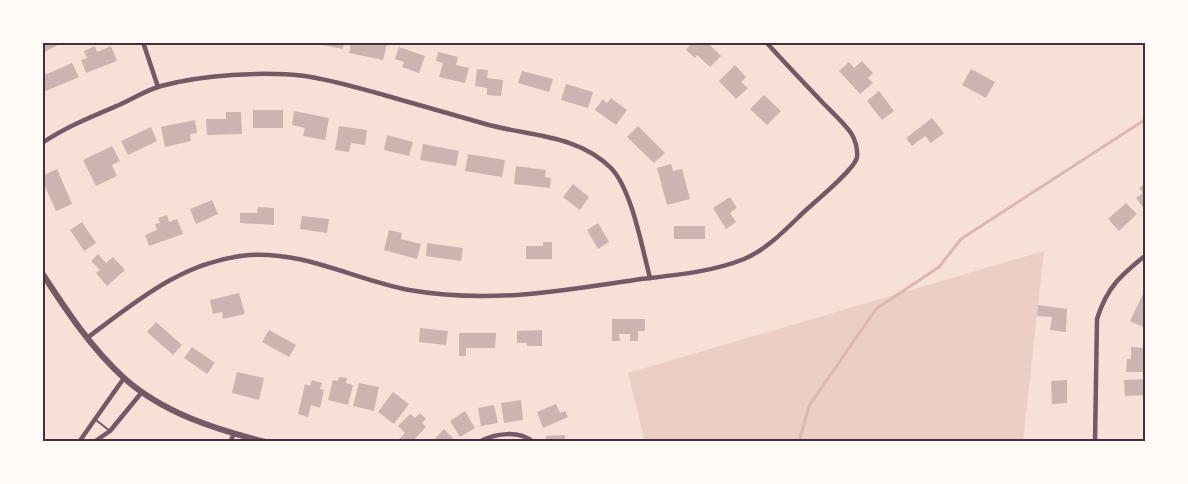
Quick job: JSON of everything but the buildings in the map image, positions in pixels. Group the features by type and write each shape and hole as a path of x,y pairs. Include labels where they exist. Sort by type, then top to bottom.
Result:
{"street":[{"path":"143,42 158,87"},
{"path":"87,338 174,277 195,267 232,257 252,255 287,257 408,290 486,297 554,292 717,268 747,258 770,244 855,163 857,157 852,134 766,42"},
{"path":"42,143 60,131 158,87 215,76 304,76 352,86 500,128 561,139 584,148 602,161 620,180 628,199 650,278"},
{"path":"1095,442 1097,319 1102,303 1113,283 1146,255"},
{"path":"42,273 87,338 124,378 142,392 187,417 234,434 265,442"},
{"path":"79,442 124,378"},
{"path":"94,442 110,431 142,392"},
{"path":"230,442 234,434"},
{"path":"479,442 513,434 521,434 533,442"}],"lane":[{"path":"96,420 110,431"}],"shaded area":[{"path":"1044,251 1023,442 645,442 628,373"}],"waterway":[{"path":"799,442 809,406 876,309 939,267 961,239 1146,119"}]}
